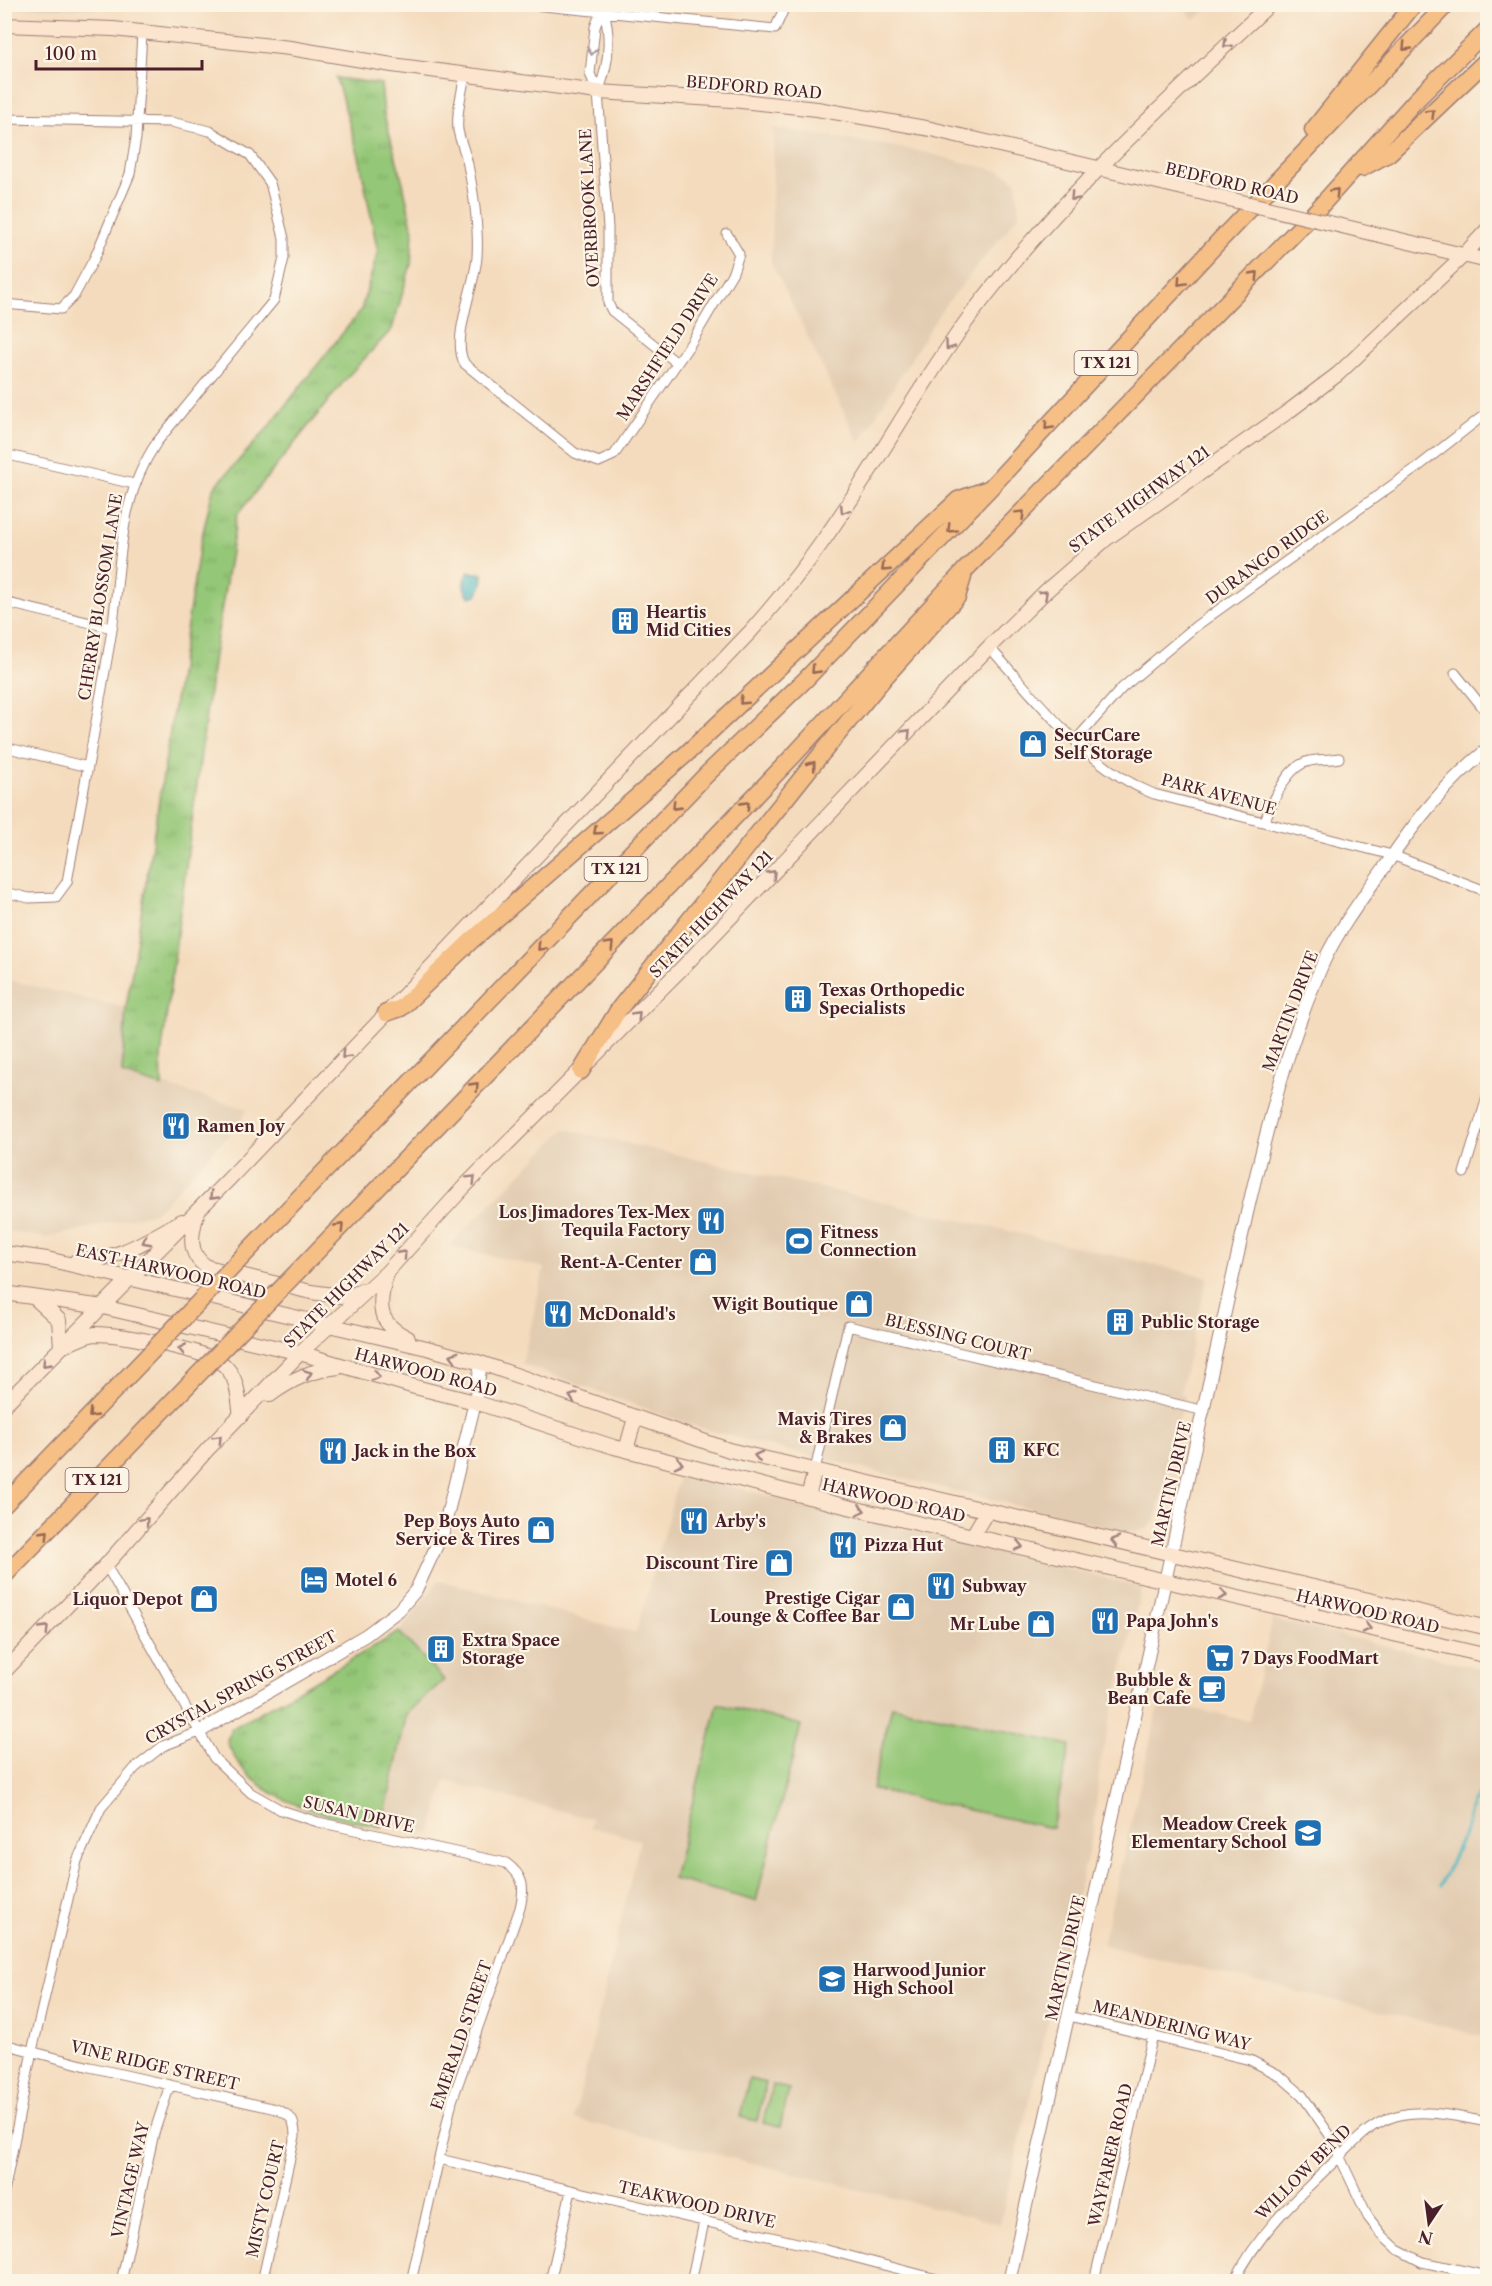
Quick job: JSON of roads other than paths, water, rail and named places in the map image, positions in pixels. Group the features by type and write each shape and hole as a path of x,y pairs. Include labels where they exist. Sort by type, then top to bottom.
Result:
{"highway":[{"path":"1283,174 1316,127 1414,4"},
{"name":"TX 121","path":"4,1505 706,775 805,680 991,487 1283,174 1447,4"},
{"name":"TX 121","path":"4,1576 794,755 965,570 1156,377 1352,173 1415,101 1488,29"},
{"path":"1352,173 1388,154 1488,59"},
{"path":"386,1013 401,1008 472,939 685,755 958,500 991,487"},
{"path":"581,1071 619,1009 794,788 884,678 957,597 965,570"}],"main road":[{"path":"4,1405 197,1212 765,615 828,534 936,365 971,315 1016,259 1100,169 1270,4"},
{"name":"BEDFORD ROAD","path":"4,25 113,28 290,48 465,75 598,92 732,100 817,109 931,129 1488,261"},
{"name":"STATE HIGHWAY 121","path":"4,1672 106,1565 207,1450 300,1353 386,1273 464,1187 581,1071 989,647 1046,591 1106,539 1338,374 1464,255 1488,229"},
{"path":"47,1259 92,1261 123,1253 197,1212"},
{"path":"197,1212 191,1235 193,1251 199,1262 207,1267 311,1292 348,1297 386,1273"},
{"name":"EAST HARWOOD ROAD","path":"4,1253 47,1259 330,1324"},
{"path":"386,1273 380,1303 383,1318 393,1331 427,1348"},
{"path":"4,1293 103,1307 300,1353"},
{"path":"35,1298 59,1320 61,1347"},
{"name":"HARWOOD ROAD","path":"330,1324 481,1363 729,1450 1488,1628"},
{"path":"61,1347 93,1334 198,1353 223,1364 234,1378 241,1416 290,1380 320,1370 344,1367"},
{"name":"HARWOOD ROAD","path":"300,1353 475,1402 626,1450 808,1497 1488,1656"},
{"path":"626,1450 634,1418"},
{"path":"808,1497 815,1470"},
{"path":"973,1535 987,1511"},
{"path":"1310,1615 1316,1588"}],"street":[{"path":"523,4 604,8 775,29 786,4"},
{"name":"OVERBROOK LANE","path":"598,92 605,75 609,31 604,8"},
{"name":"OVERBROOK LANE","path":"604,8 595,27 590,74 598,92 608,228 608,303 612,311 677,363"},
{"path":"4,304 61,309 74,296 113,221 130,174 137,121 142,33"},
{"name":"MARSHFIELD DRIVE","path":"465,75 458,117 458,132 468,164 477,229 477,258 474,285 460,335 460,357 465,364 575,453 595,461 607,461 614,455 677,363 733,272 739,254 727,234"},
{"name":"CHERRY BLOSSOM LANE","path":"4,119 171,122 210,131 250,155 270,183 284,238 284,258 274,300 157,442 143,462 134,484 123,528 112,628 67,882 61,893 45,899 4,892"},
{"name":"DURANGO RIDGE","path":"1076,740 1122,688 1196,626 1419,466 1488,412"},
{"path":"4,454 134,484"},
{"path":"4,602 112,628"},
{"name":"PARK AVENUE","path":"989,647 1076,740 1129,784 1154,794 1392,855 1486,889"},
{"path":"1455,672 1488,714"},
{"path":"4,747 88,767"},
{"name":"MARTIN DRIVE","path":"1009,2282 1205,1412 1249,1205 1290,1047 1325,960 1345,924 1392,855 1445,789 1488,749"},
{"path":"1264,822 1283,784 1299,767 1311,761 1339,758"},
{"path":"1464,1173 1471,1142 1488,1094"},
{"name":"BLESSING COURT","path":"815,1470 848,1326 1205,1412"},
{"name":"CRYSTAL SPRING STREET","path":"5,2190 32,2051 77,1861 101,1808 135,1768 163,1746 199,1732 366,1635 399,1611 416,1590 443,1532 475,1402 481,1363"},
{"name":"SUSAN DRIVE","path":"106,1565 214,1758 251,1793 281,1810 318,1822 506,1863 516,1871"},
{"name":"EMERALD STREET","path":"411,2282 452,2101 520,1908 524,1882 516,1871"},
{"name":"MEANDERING WAY","path":"1069,2016 1250,2060 1279,2075 1307,2102 1341,2156 1368,2217 1391,2244 1422,2262 1488,2276"},
{"name":"WAYFARER ROAD","path":"1096,2282 1096,2273 1153,2035"},
{"name":"VINE RIDGE STREET","path":"4,2044 276,2109 289,2114 295,2123"},
{"name":"VINTAGE WAY","path":"121,2282 154,2133 170,2085"},
{"name":"WILLOW BEND","path":"1234,2282 1251,2251 1272,2223 1359,2136 1375,2125 1399,2115 1429,2113 1488,2122"},
{"name":"MISTY COURT","path":"262,2282 295,2136 295,2123"},
{"name":"TEAKWOOD DRIVE","path":"439,2159 823,2249 948,2282"},
{"path":"550,2282 571,2191"},
{"path":"691,2282 704,2222"}],"water":[{"path":"469,572 483,574 482,585 477,595 470,597 464,584"}],"waterway":[{"path":"1440,1885 1468,1825 1472,1804 1488,1783"}],"place":[{"name":"Heartis Mid Cities","path":"625,621"},
{"name":"SecurCare Self Storage","path":"1033,744"},
{"name":"Texas Orthopedic Specialists","path":"798,999"},
{"name":"Ramen Joy","path":"176,1126"},
{"name":"Los Jimadores Tex-Mex Tequila Factory","path":"711,1221"},
{"name":"Fitness Connection","path":"799,1241"},
{"name":"Rent-A-Center","path":"703,1262"},
{"name":"Wigit Boutique","path":"859,1304"},
{"name":"McDonald's","path":"558,1314"},
{"name":"Public Storage","path":"1120,1322"},
{"name":"Mavis Tires & Brakes","path":"893,1428"},
{"name":"KFC","path":"1002,1450"},
{"name":"Jack in the Box","path":"333,1451"},
{"name":"Arby's","path":"694,1521"},
{"name":"Pep Boys Auto Service & Tires","path":"541,1530"},
{"name":"Pizza Hut","path":"843,1545"},
{"name":"Discount Tire","path":"779,1563"},
{"name":"Motel 6","path":"314,1580"},
{"name":"Subway","path":"941,1586"},
{"name":"Liquor Depot","path":"204,1599"},
{"name":"Prestige Cigar Lounge & Coffee Bar","path":"901,1607"},
{"name":"Papa John's","path":"1105,1621"},
{"name":"Mr Lube","path":"1041,1624"},
{"name":"Extra Space Storage","path":"441,1649"},
{"name":"7 Days FoodMart","path":"1220,1658"},
{"name":"Bubble & Bean Cafe","path":"1212,1689"},
{"name":"Meadow Creek Elementary School","path":"1308,1833"},
{"name":"Harwood Junior High School","path":"832,1979"}]}
